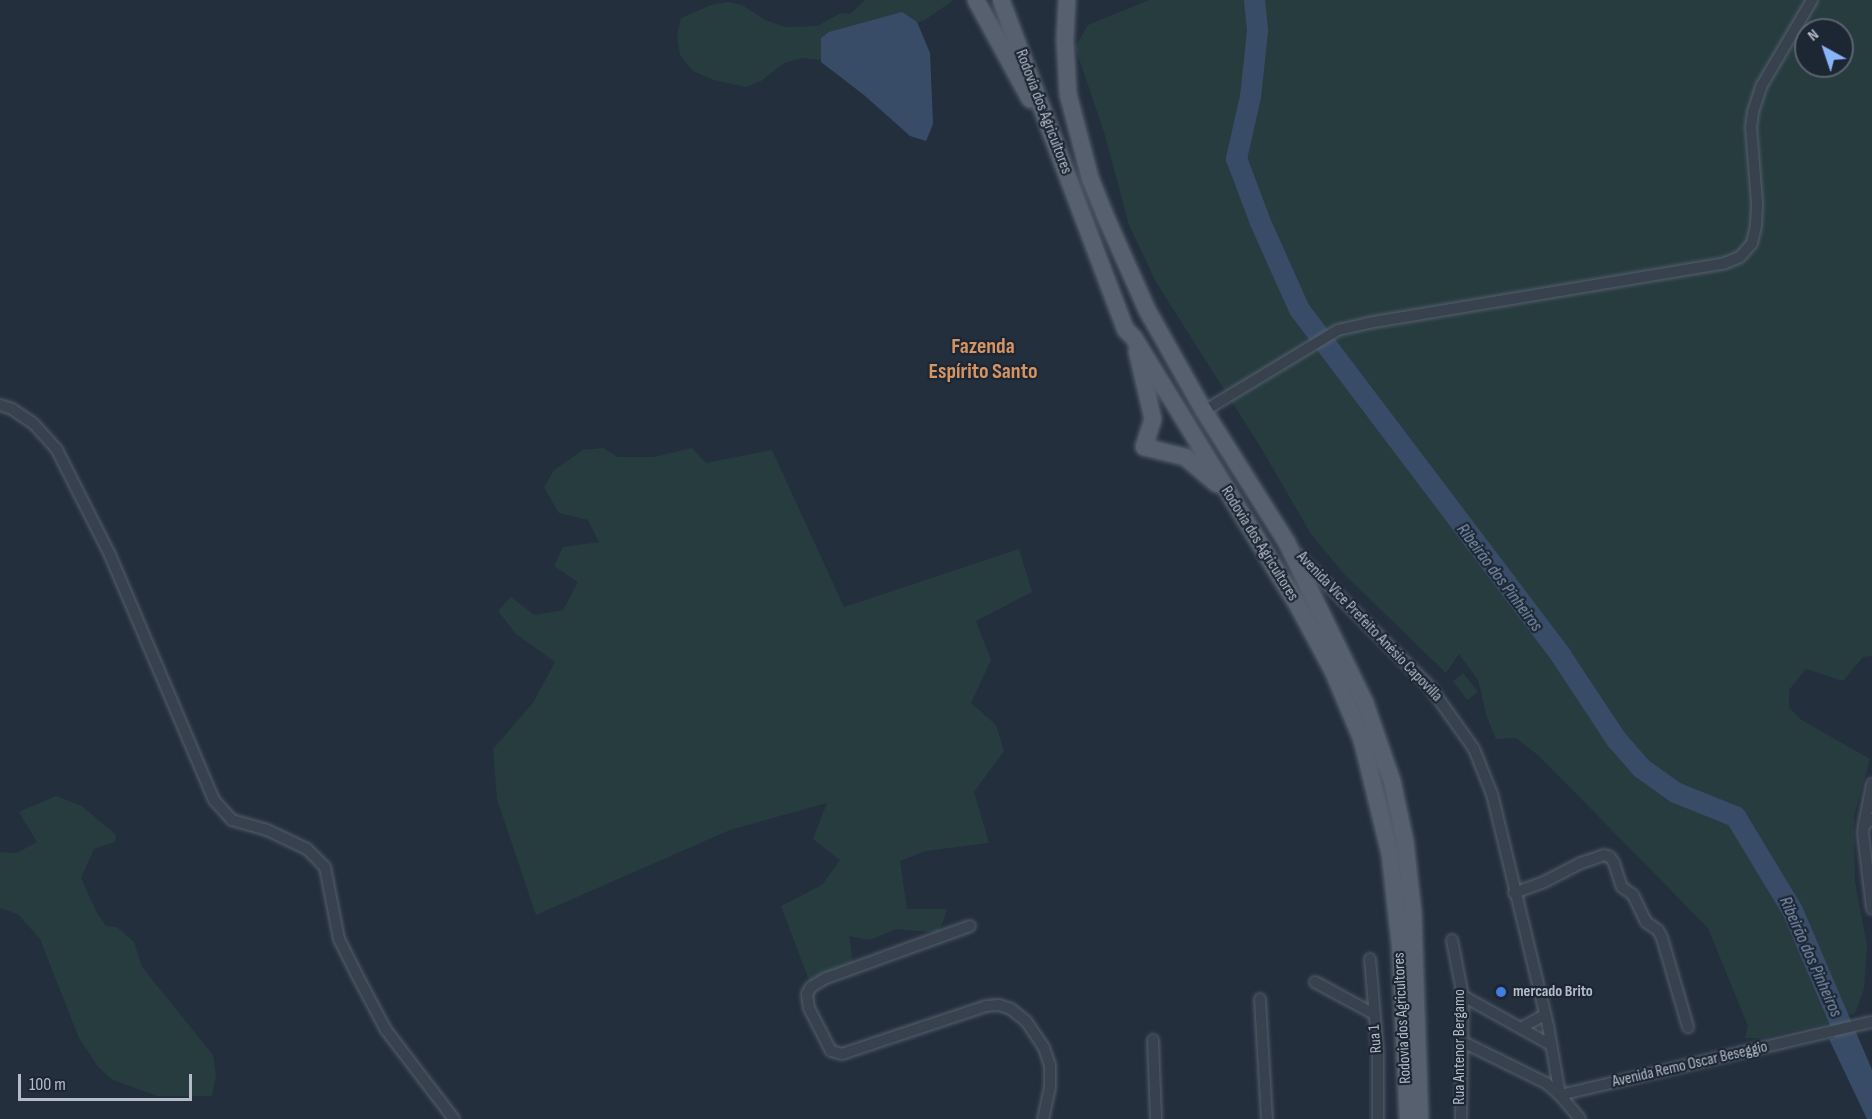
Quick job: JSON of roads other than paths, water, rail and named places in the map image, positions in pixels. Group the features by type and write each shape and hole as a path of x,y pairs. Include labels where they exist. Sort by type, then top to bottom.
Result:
{"main road":[{"path":"976,0 1064,164"},
{"name":"Rodovia dos Agricultores","path":"1002,0 1108,288 1126,330 1134,338 1296,602 1333,671 1362,740 1390,854 1400,944 1408,1119"},
{"name":"Rodovia dos Agricultores","path":"1067,0 1065,40 1068,94 1090,178 1147,310 1204,411 1287,543 1365,703 1392,781 1405,841 1413,912 1420,1119"},
{"path":"1134,338 1153,418 1144,447 1185,457 1228,493"}],"street":[{"path":"1204,411 1338,330 1725,263 1740,257 1752,243 1756,225 1757,203 1751,127 1754,112 1762,85 1812,0"},
{"path":"0,405 12,409 33,423 57,450 110,555 214,800 232,820 267,830 307,849 325,867 339,939 357,975 386,1030 454,1119"},
{"name":"Avenida Vice Prefeito Anésio Capovilla","path":"1287,543 1430,687 1459,724 1474,749 1492,794 1551,1045 1560,1095 1580,1119"},
{"path":"1872,784 1868,822 1872,908"},
{"path":"1514,893 1544,882 1581,863 1605,855 1610,857 1614,862 1622,887 1633,895 1646,921 1658,930 1662,938 1688,1027"},
{"path":"970,926 826,978 811,987 807,994 809,1008 831,1051 842,1054 986,1006 999,1005 1011,1009 1026,1021 1044,1048 1050,1065 1050,1087 1043,1119"},
{"name":"Rua Antenor Bergamo","path":"1452,940 1463,996 1461,1119"},
{"name":"Rua 1","path":"1370,959 1378,1053 1378,1119"},
{"path":"1315,981 1374,1014"},
{"path":"1463,996 1551,1045"},
{"path":"1260,999 1267,1119"},
{"path":"1521,1028 1544,1015"},
{"name":"Avenida Remo Oscar Beseggio","path":"1560,1095 1872,1022"},
{"path":"1153,1040 1156,1119"},
{"path":"1463,1042 1546,1083 1560,1095"}],"water":[{"path":"902,12 917,22 930,53 933,124 926,141 910,136 864,95 821,62 821,38 829,32"},
{"path":"1856,1033 1872,1070 1872,1119 1867,1119 1829,1039"}],"waterway":[{"name":"Ribeirão dos Pinheiros","path":"1254,0 1257,31 1250,96 1236,158 1260,222 1299,309 1561,656 1616,739 1640,767 1675,792 1735,816 1792,910 1872,1098"}],"place":[{"name":"mercado Brito","path":"1501,992"}],"district":[{"name":"Fazenda Espírito Santo","path":"983,358"}]}
